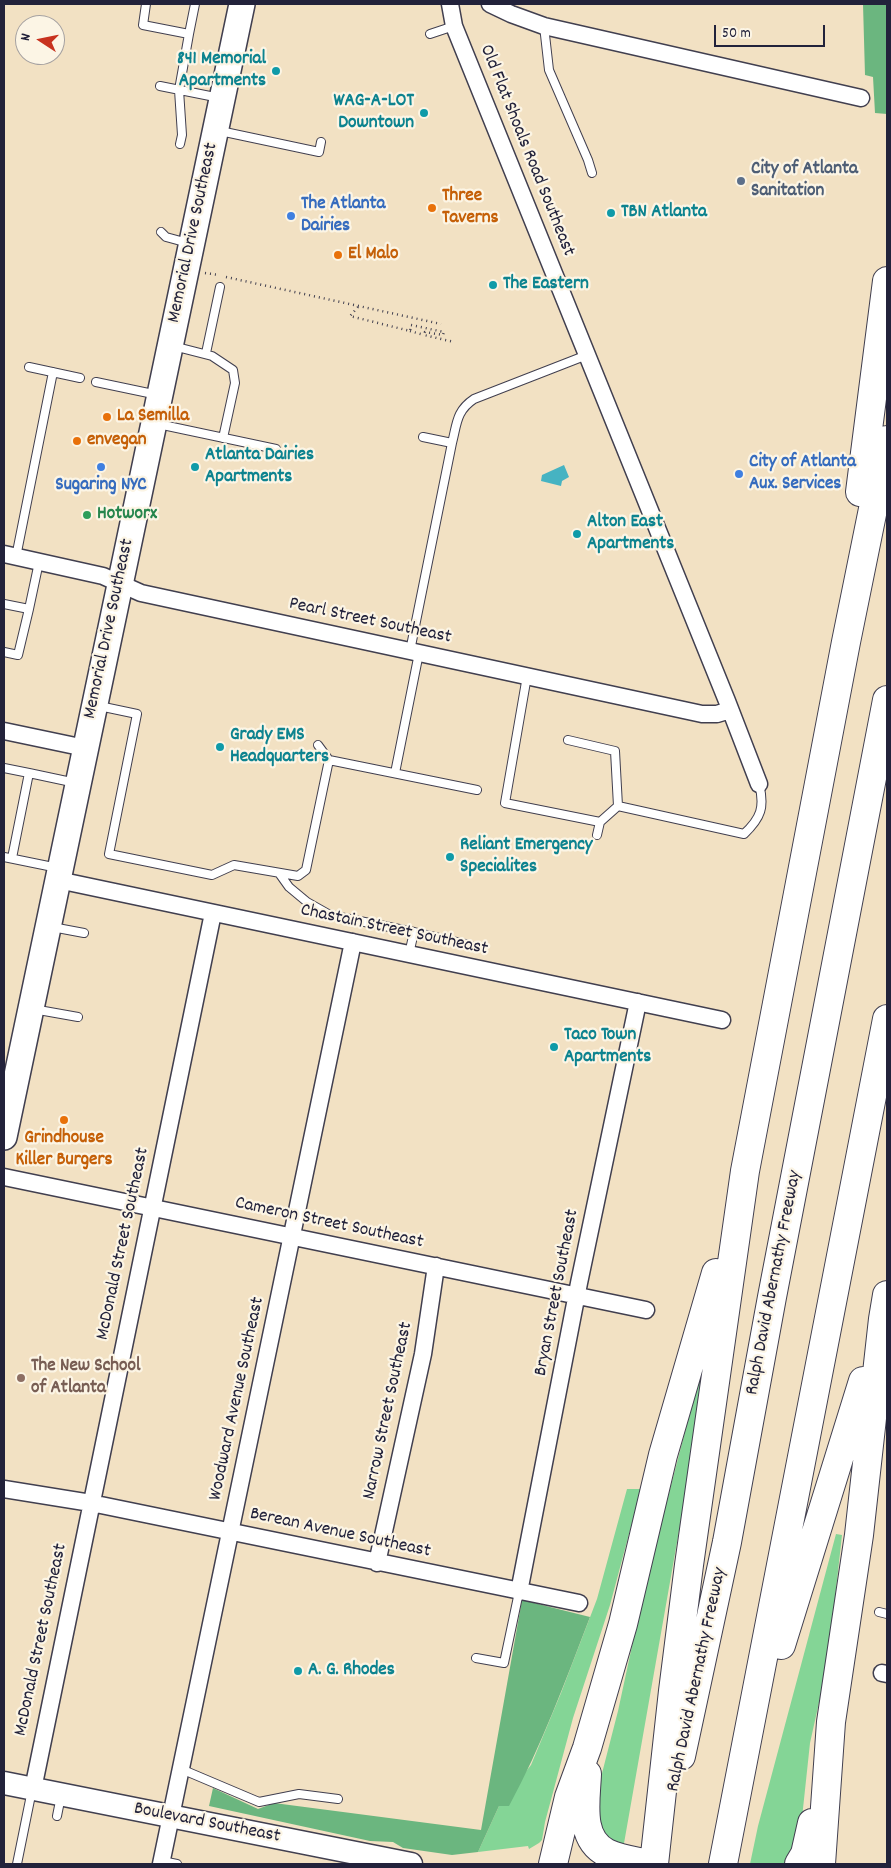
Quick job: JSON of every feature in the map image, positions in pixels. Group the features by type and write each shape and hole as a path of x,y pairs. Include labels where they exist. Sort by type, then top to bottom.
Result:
{"highway":[{"path":"846,642 850,566 887,281"},
{"path":"654,1864 689,1565 745,1171 846,642 887,440"},
{"name":"Ralph David Abernathy Freeway","path":"658,1864 727,1542 770,1307 887,700"},
{"path":"722,1864 887,1019"},
{"path":"553,1864 569,1797 587,1748 623,1624 663,1456 745,1171"},
{"path":"741,1773 885,1307"},
{"path":"821,1864 828,1753 859,1535 885,1307"},
{"path":"587,1748 585,1820 592,1840 608,1854 649,1864"},
{"path":"799,1864 805,1854 828,1753"}],"main road":[{"name":"Memorial Drive Southeast","path":"4,1137 11,1064 31,1008 242,4"},
{"name":"Boulevard Southeast","path":"4,1782 33,1788 59,1805 171,1816 373,1861 411,1864"}],"street":[{"name":"Old Flat Shoals Road Southeast","path":"450,4 454,26 759,784"},
{"path":"490,4 544,26 861,98"},
{"name":"Pearl Street Southeast","path":"10,555 103,576 141,593 702,714 717,714 730,710"},
{"path":"4,731 86,748"},
{"name":"Chastain Street Southeast","path":"59,874 213,913 722,1020"},
{"name":"McDonald Street Southeast","path":"33,1788 213,913"},
{"name":"Woodward Avenue Southeast","path":"166,1863 171,1816 353,942"},
{"name":"Bryan Street Southeast","path":"519,1592 577,1295 638,1002"},
{"name":"Cameron Street Southeast","path":"4,1177 646,1310"},
{"name":"Narrow Street Southeast","path":"377,1563 423,1354 436,1266"},
{"name":"Berean Avenue Southeast","path":"4,1489 91,1503 579,1604"}],"lane":[{"path":"146,4 143,25 189,34"},
{"path":"180,144 182,135 179,90 195,4"},
{"path":"430,34 454,26"},
{"path":"544,26 549,70 592,173"},
{"path":"160,86 222,98"},
{"path":"215,130 319,152 321,142"},
{"path":"161,232 166,237 191,244"},
{"path":"206,353 220,287"},
{"path":"170,346 206,353 233,370 235,384 223,438"},
{"path":"395,773 414,652 458,416 464,406 474,398 587,355"},
{"path":"29,367 80,378"},
{"path":"10,555 53,372"},
{"path":"96,382 160,396"},
{"path":"154,423 276,450"},
{"path":"423,437 452,443"},
{"path":"4,652 18,655 30,609 39,562"},
{"path":"4,604 30,609"},
{"path":"527,676 505,803 600,822"},
{"path":"94,705 137,714 109,854 212,875 234,865 298,876 306,870 329,760"},
{"path":"568,740 615,751 618,806"},
{"path":"318,745 329,760 478,790"},
{"path":"4,768 78,783"},
{"path":"29,773 8,857 59,874"},
{"path":"618,806 744,834 760,814 762,798 759,784"},
{"path":"597,835 600,822 618,806"},
{"path":"279,873 289,887 307,902 330,915 470,944"},
{"path":"48,926 84,933"},
{"path":"409,954 414,932"},
{"path":"31,1008 78,1018"},
{"path":"476,1658 504,1663 519,1592"},
{"path":"181,1769 259,1802 299,1794 338,1800"},
{"path":"16,1864 33,1788"}],"path":[{"path":"205,272 441,324"},
{"path":"359,306 350,316 454,342"},
{"path":"410,331 412,325 444,332 443,335 425,332 424,334"}],"green space":[{"path":"863,4 887,4 887,114 875,113 873,77 865,75"},
{"path":"698,1382 705,1383 623,1849 619,1848 597,1826 599,1785 618,1711 646,1581"},
{"path":"627,1489 641,1489 610,1605 573,1718 545,1822 542,1840 529,1849 528,1846 478,1852 499,1806 531,1765 561,1693 597,1599"},
{"path":"836,1534 842,1535 828,1662 810,1743 799,1846 788,1864 750,1864 758,1826"},
{"path":"522,1600 590,1617 532,1760 509,1806 499,1806 478,1852 452,1855 403,1848 393,1842 370,1841 209,1806 213,1788 258,1809 274,1803 481,1830"}],"water":[{"path":"564,465 569,477 562,481 561,486 541,481 542,475"}],"place":[{"name":"841 Memorial Apartments","path":"276,71"},
{"name":"WAG-A-LOT Downtown","path":"424,113"},
{"name":"City of Atlanta Sanitation","path":"741,181"},
{"name":"Three Taverns","path":"432,208"},
{"name":"TBN Atlanta","path":"611,213"},
{"name":"The Atlanta Dairies","path":"291,216"},
{"name":"El Malo","path":"338,255"},
{"name":"The Eastern","path":"493,285"},
{"name":"La Semilla","path":"107,417"},
{"name":"envegan","path":"77,441"},
{"name":"Sugaring NYC","path":"101,467"},
{"name":"Atlanta Dairies Apartments","path":"195,467"},
{"name":"City of Atlanta Aux. Services","path":"739,474"},
{"name":"Hotworx","path":"87,515"},
{"name":"Alton East Apartments","path":"577,534"},
{"name":"Grady EMS Headquarters","path":"220,747"},
{"name":"Reliant Emergency Specialites","path":"450,857"},
{"name":"Taco Town Apartments","path":"554,1047"},
{"name":"Grindhouse Killer Burgers","path":"64,1120"},
{"name":"The New School of Atlanta","path":"21,1378"},
{"name":"A. G. Rhodes","path":"298,1671"}]}
